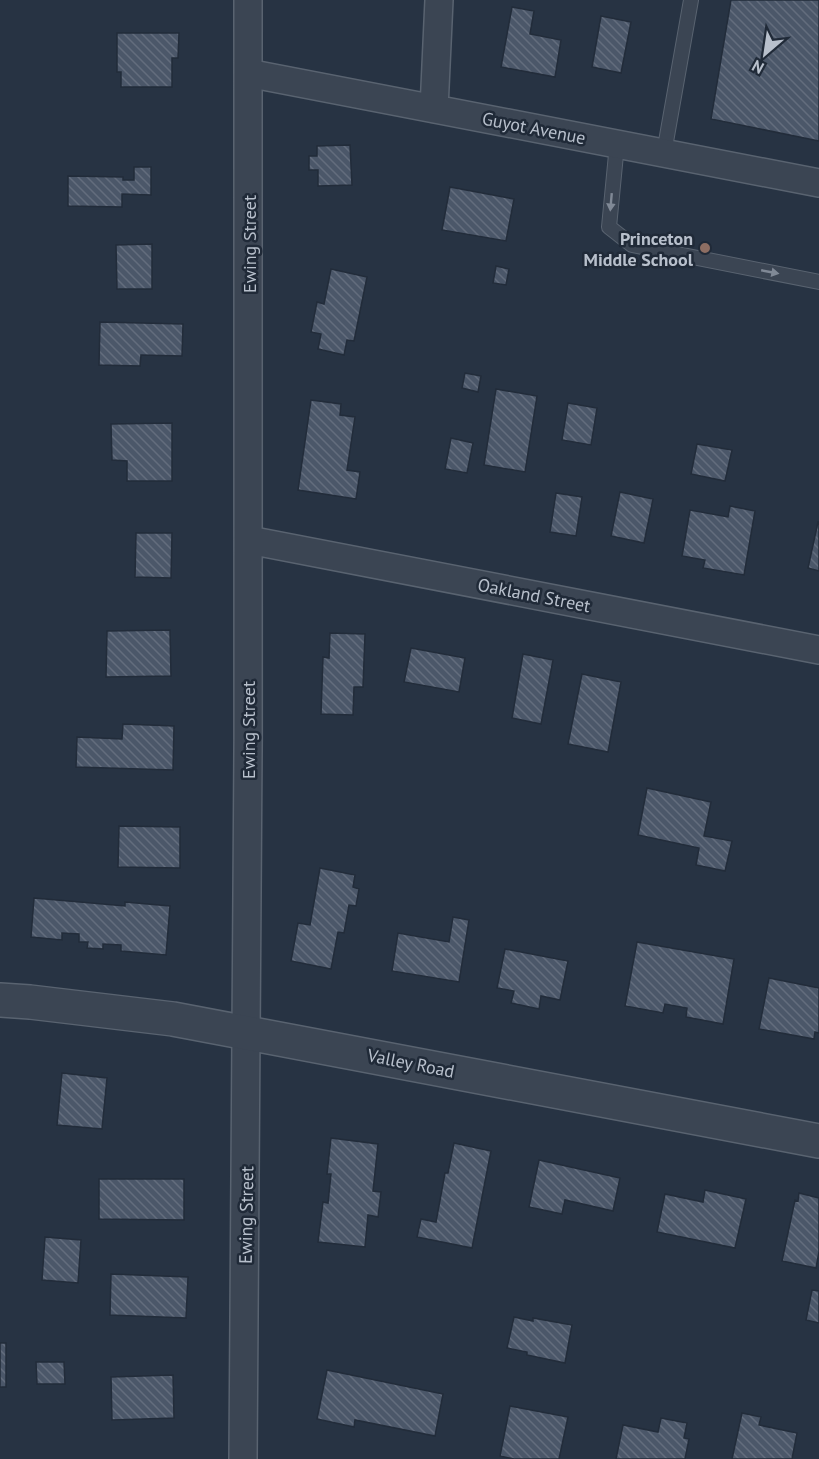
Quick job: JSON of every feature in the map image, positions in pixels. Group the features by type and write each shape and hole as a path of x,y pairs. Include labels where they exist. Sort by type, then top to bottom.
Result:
{"street":[{"name":"Ewing Street","path":"243,1459 248,1033 248,0"},
{"path":"434,109 439,0"},
{"name":"Guyot Avenue","path":"248,73 819,183"},
{"name":"Oakland Street","path":"249,540 819,650"},
{"name":"Valley Road","path":"0,1000 173,1019 819,1141"}],"lane":[{"path":"664,153 691,0"},
{"path":"617,144 609,227 632,245 819,282"}],"building":[{"path":"731,0 819,0 819,141 711,119"},
{"path":"512,7 534,11 530,34 561,40 555,77 501,67"},
{"path":"601,16 631,22 621,73 592,67"},
{"path":"117,33 179,33 178,58 172,58 172,87 121,87 121,72 117,72"},
{"path":"350,145 352,185 318,186 318,170 309,170 309,156 317,156 317,146"},
{"path":"134,167 151,167 151,195 122,194 122,207 68,206 68,176 123,177 123,180 134,180"},
{"path":"450,187 514,199 506,241 442,230"},
{"path":"152,244 152,289 117,289 116,245"},
{"path":"496,266 509,269 506,285 493,283"},
{"path":"331,269 367,277 354,341 347,340 344,355 318,349 321,334 311,332 317,302 324,304"},
{"path":"100,322 183,324 182,356 141,355 140,366 99,365"},
{"path":"465,373 481,376 478,392 462,388"},
{"path":"496,389 537,396 525,472 484,465"},
{"path":"311,400 341,404 340,415 355,417 347,470 360,472 356,499 298,490"},
{"path":"568,403 597,408 591,445 562,440"},
{"path":"172,423 172,481 127,481 127,461 112,460 111,424"},
{"path":"451,438 473,443 467,473 445,469"},
{"path":"697,444 732,450 725,481 691,474"},
{"path":"620,492 653,499 644,543 611,536"},
{"path":"556,493 582,497 576,536 550,532"},
{"path":"730,506 755,511 744,575 703,568 705,560 682,556 690,510 728,517"},
{"path":"819,522 819,571 808,568"},
{"path":"136,533 172,533 171,578 135,577"},
{"path":"170,630 171,676 106,677 107,631"},
{"path":"330,633 365,634 363,687 354,687 353,715 321,714 323,657 329,658"},
{"path":"411,648 465,658 459,692 404,682"},
{"path":"523,654 553,660 541,724 512,718"},
{"path":"582,674 621,682 608,752 568,744"},
{"path":"123,724 174,726 173,770 76,767 77,737 122,739"},
{"path":"647,788 711,802 704,836 732,841 725,871 696,865 699,848 638,835"},
{"path":"119,826 180,827 180,868 118,867"},
{"path":"320,868 355,875 353,887 359,889 356,906 349,905 344,933 338,932 331,969 291,961 298,923 310,925"},
{"path":"34,898 125,906 125,902 170,906 166,955 121,951 121,945 103,944 103,949 87,948 88,942 79,942 79,934 62,933 62,940 31,937"},
{"path":"453,917 469,920 459,982 392,971 398,933 449,942"},
{"path":"637,942 734,959 723,1024 686,1017 687,1008 665,1004 663,1013 625,1006"},
{"path":"505,949 568,961 560,1000 541,996 539,1009 511,1003 514,991 497,988"},
{"path":"769,978 819,988 819,1033 815,1032 814,1039 759,1029"},
{"path":"62,1073 107,1078 102,1129 57,1125"},
{"path":"331,1138 378,1144 373,1191 381,1192 378,1217 368,1215 365,1247 318,1242 323,1202 328,1203 331,1174 327,1174"},
{"path":"454,1143 491,1151 472,1248 417,1237 421,1219 436,1222 445,1173 448,1173"},
{"path":"539,1160 620,1178 613,1211 565,1200 562,1214 529,1207"},
{"path":"99,1179 184,1179 184,1220 99,1219"},
{"path":"705,1190 746,1199 735,1248 657,1232 665,1194 703,1202"},
{"path":"799,1193 819,1198 819,1252 816,1268 782,1261 795,1200 798,1201"},
{"path":"45,1237 81,1240 78,1283 42,1280"},
{"path":"111,1274 188,1277 186,1318 110,1315"},
{"path":"812,1290 819,1291 819,1323 806,1320"},
{"path":"514,1317 572,1325 565,1363 507,1348"},
{"path":"0,1343 6,1343 6,1387 0,1387"},
{"path":"36,1362 64,1362 65,1384 37,1384"},
{"path":"327,1370 443,1394 435,1436 355,1420 354,1427 317,1419"},
{"path":"173,1375 174,1418 112,1420 111,1377"},
{"path":"510,1406 568,1417 559,1459 514,1459 500,1456"},
{"path":"742,1413 761,1417 759,1425 797,1433 792,1459 732,1459"},
{"path":"661,1418 687,1423 684,1438 689,1439 685,1459 616,1459 623,1425 658,1432"}],"place":[{"name":"Princeton Middle School","path":"705,248"}]}
